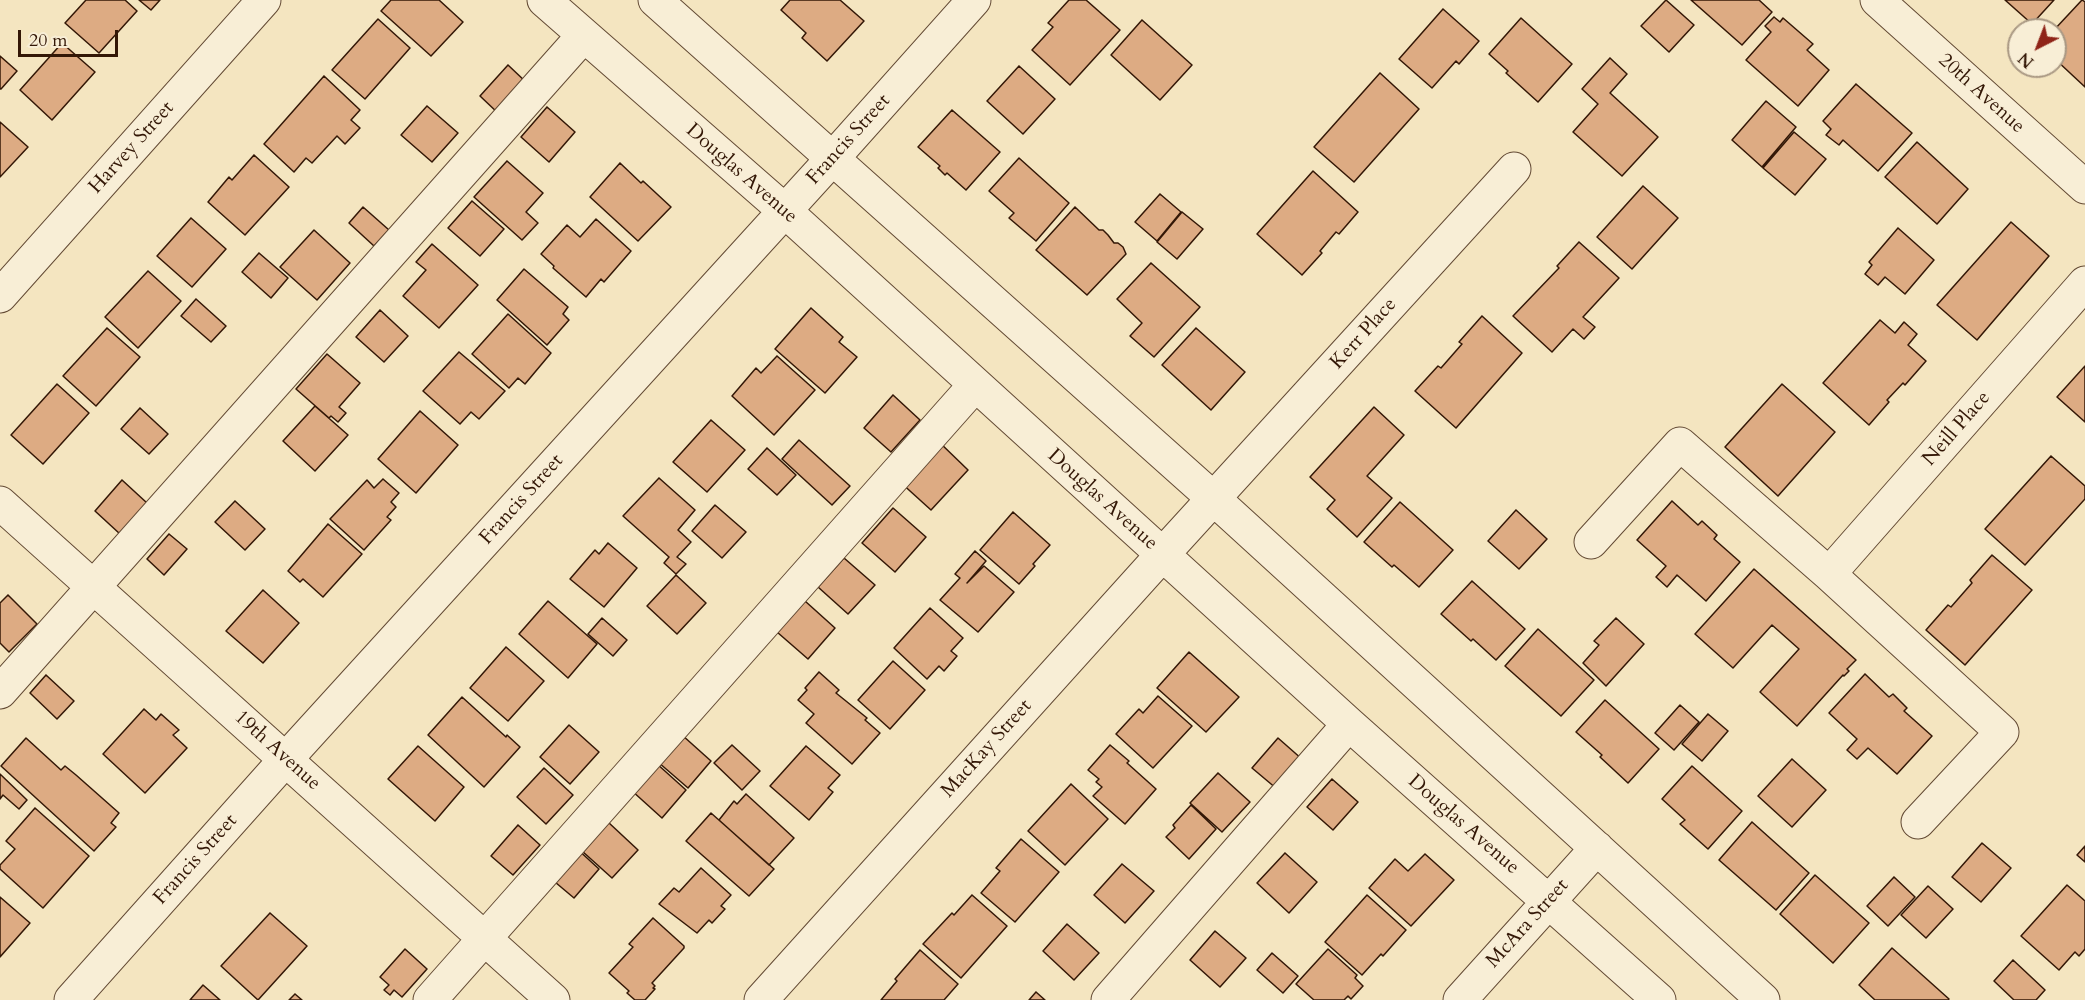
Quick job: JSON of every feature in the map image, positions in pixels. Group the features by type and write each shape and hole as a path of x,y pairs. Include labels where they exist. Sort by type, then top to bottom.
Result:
{"street":[{"name":"Harvey Street","path":"0,296 264,0"},
{"name":"Douglas Avenue","path":"544,0 785,212 1349,724 1659,1000"},
{"path":"655,0 1214,499 1763,1000"},
{"name":"Francis Street","path":"71,1000 285,759 785,212 974,0"},
{"name":"20th Avenue","path":"1878,0 2085,187"},
{"path":"0,692 584,35"},
{"name":"Kerr Place","path":"1214,499 1514,169"},
{"name":"Neill Place","path":"1829,574 2085,283"},
{"path":"430,1000 975,385"},
{"path":"1591,543 1680,444 1829,574 2002,732 1918,822"},
{"name":"MacKay Street","path":"761,1000 1214,499"},
{"name":"19th Avenue","path":"0,503 553,1000"},
{"path":"1108,1000 1349,724"},
{"name":"McAra Street","path":"1460,1000 1597,848"}],"building":[{"path":"86,0 125,0 137,11 99,53 65,23"},
{"path":"139,0 160,0 151,10"},
{"path":"391,0 439,0 463,22 431,56 381,11"},
{"path":"790,0 840,0 864,21 827,61 802,38 806,33 781,10"},
{"path":"1069,0 1086,0 1120,30 1070,85 1032,50 1053,27 1048,23"},
{"path":"1666,0 1694,25 1669,52 1641,26"},
{"path":"1691,0 1759,0 1772,12 1742,45"},
{"path":"2005,0 2054,0 2038,18 2025,18"},
{"path":"2082,0 2085,2 2085,87 2067,70 2065,18"},
{"path":"1443,9 1479,41 1459,64 1456,61 1432,88 1399,59"},
{"path":"1774,17 1780,22 1783,18 1813,44 1807,50 1829,70 1798,106 1746,60 1771,32 1765,26"},
{"path":"1521,18 1572,64 1538,102 1489,54"},
{"path":"378,19 410,48 365,99 332,70"},
{"path":"1142,20 1192,65 1160,100 1111,55"},
{"path":"62,43 95,72 52,120 20,90"},
{"path":"0,56 17,71 1,89 0,89"},
{"path":"1610,58 1627,74 1610,93 1658,137 1622,176 1573,132 1598,104 1582,89"},
{"path":"508,65 527,83 499,114 480,96"},
{"path":"1019,66 1055,99 1023,134 987,101"},
{"path":"1380,73 1419,109 1354,182 1314,147"},
{"path":"324,76 360,110 351,120 360,128 345,144 337,136 312,163 306,158 294,172 264,144"},
{"path":"1856,84 1912,133 1878,171 1843,140 1839,145 1826,135 1831,129 1823,121"},
{"path":"1766,101 1796,127 1762,167 1732,140"},
{"path":"427,106 458,133 432,162 401,135"},
{"path":"547,107 575,132 549,162 521,137"},
{"path":"952,110 1000,152 966,190 947,173 945,175 938,168 940,166 918,147"},
{"path":"0,122 28,147 0,177"},
{"path":"1794,132 1826,159 1795,195 1763,168"},
{"path":"1917,142 1968,189 1937,224 1885,177"},
{"path":"254,155 289,187 245,235 208,202 229,177 232,180"},
{"path":"1019,158 1069,203 1036,241 1009,218 1014,213 989,191"},
{"path":"507,161 543,193 526,212 538,223 522,240 474,197"},
{"path":"620,163 671,207 638,241 590,197"},
{"path":"1313,171 1358,212 1339,234 1336,232 1320,251 1322,253 1302,275 1257,234"},
{"path":"1643,186 1678,218 1632,269 1597,237"},
{"path":"1160,194 1181,212 1157,241 1135,222"},
{"path":"472,201 504,229 480,256 448,228"},
{"path":"363,207 389,230 374,246 349,223"},
{"path":"1075,207 1099,230 1103,230 1114,243 1123,247 1126,254 1087,295 1036,250"},
{"path":"1182,212 1203,229 1177,259 1157,242"},
{"path":"191,218 226,249 192,287 157,256"},
{"path":"596,219 631,251 604,282 601,279 586,297 553,268 554,266 541,254 567,225 580,237"},
{"path":"2011,222 2049,256 1977,340 1937,305"},
{"path":"1898,228 1934,260 1905,294 1885,277 1878,285 1865,274 1872,265 1869,262"},
{"path":"314,230 350,263 317,300 280,267"},
{"path":"1579,242 1619,278 1583,317 1595,327 1584,339 1573,329 1552,352 1513,316 1559,268 1557,266"},
{"path":"432,244 478,285 439,328 403,296 426,270 416,262"},
{"path":"259,253 288,278 271,298 242,272"},
{"path":"1151,263 1200,307 1154,357 1130,336 1142,323 1117,299"},
{"path":"524,269 568,307 563,314 569,320 547,345 497,300"},
{"path":"148,271 181,301 138,348 105,317"},
{"path":"196,299 226,326 211,342 181,316"},
{"path":"811,308 843,337 839,342 857,357 825,393 775,349"},
{"path":"380,310 408,336 384,362 356,337"},
{"path":"508,314 551,353 525,384 518,378 509,388 472,354"},
{"path":"1482,316 1522,353 1456,428 1415,391 1438,366 1441,368 1462,344 1459,342"},
{"path":"1880,320 1895,333 1904,322 1917,334 1908,345 1926,361 1905,385 1903,383 1887,400 1889,402 1869,425 1823,383"},
{"path":"107,328 140,357 96,406 63,376"},
{"path":"1196,328 1245,372 1211,410 1162,365"},
{"path":"459,352 505,391 479,419 471,412 460,424 423,391"},
{"path":"327,354 360,383 339,407 346,413 338,422 331,416 329,418 296,389"},
{"path":"777,356 815,390 774,435 732,396 756,368 761,373"},
{"path":"2085,366 2085,422 2057,397"},
{"path":"57,384 89,413 43,464 11,435"},
{"path":"1782,384 1835,432 1778,496 1725,447"},
{"path":"893,395 920,420 891,452 864,428"},
{"path":"315,406 348,435 315,471 283,441"},
{"path":"1374,407 1404,435 1367,476 1392,498 1357,537 1327,509 1335,500 1310,477"},
{"path":"140,408 168,434 149,454 121,429"},
{"path":"420,411 458,445 416,493 378,459"},
{"path":"711,420 745,450 707,492 673,462"},
{"path":"799,440 850,486 832,505 782,459"},
{"path":"937,440 968,470 931,510 899,481"},
{"path":"767,448 796,475 777,495 748,469"},
{"path":"2051,456 2085,486 2085,499 2025,565 1985,529"},
{"path":"659,478 695,510 678,530 691,542 677,557 686,564 676,574 664,563 669,557 623,516"},
{"path":"383,479 399,493 391,502 396,507 387,517 391,520 364,550 330,519 367,480 374,488"},
{"path":"122,480 147,503 120,534 95,511"},
{"path":"235,501 265,529 245,550 215,522"},
{"path":"1672,501 1698,525 1702,521 1717,535 1714,539 1740,562 1706,601 1677,575 1667,587 1656,577 1666,566 1637,540"},
{"path":"1400,502 1453,550 1419,587 1364,542"},
{"path":"715,505 746,532 722,558 692,531"},
{"path":"893,508 926,537 895,572 862,543"},
{"path":"1516,510 1547,539 1519,569 1488,541"},
{"path":"1013,512 1050,545 1019,584 980,550"},
{"path":"328,524 362,554 323,597 303,579 300,582 288,571"},
{"path":"169,534 187,549 164,575 147,559"},
{"path":"608,543 637,568 604,607 570,579 595,550 599,554"},
{"path":"975,551 986,561 967,583 984,566 1014,592 978,632 940,600 960,578 955,574"},
{"path":"1992,555 2032,590 1965,665 1926,630 1948,605 1951,607"},
{"path":"844,558 875,585 848,614 818,587"},
{"path":"1754,569 1856,660 1847,669 1849,671 1797,726 1760,692 1799,649 1772,625 1733,668 1695,634"},
{"path":"676,575 706,603 677,634 647,606"},
{"path":"1472,581 1525,629 1496,660 1441,614"},
{"path":"263,590 299,623 263,663 226,631"},
{"path":"8,595 37,624 9,652 0,643 0,603"},
{"path":"548,601 597,644 568,678 519,634"},
{"path":"805,601 835,628 808,659 777,632"},
{"path":"930,608 963,638 951,651 957,656 944,671 939,666 927,679 894,648"},
{"path":"602,618 627,640 613,656 588,634"},
{"path":"1616,618 1644,644 1606,686 1583,663 1599,645 1594,641"},
{"path":"1538,629 1594,680 1561,716 1505,666"},
{"path":"506,647 544,681 508,721 470,688"},
{"path":"1189,652 1239,697 1206,732 1157,688"},
{"path":"893,661 925,690 890,729 858,700"},
{"path":"819,672 839,690 836,693 867,718 865,720 880,733 852,764 806,723 814,714 798,700"},
{"path":"1865,674 1889,697 1893,694 1907,708 1904,711 1932,736 1897,774 1868,748 1857,759 1847,750 1857,739 1829,713"},
{"path":"46,675 74,701 57,719 30,693"},
{"path":"1158,696 1192,726 1153,768 1116,734 1139,709 1143,713"},
{"path":"462,697 520,747 484,787 428,735"},
{"path":"1605,700 1659,749 1628,783 1576,732"},
{"path":"1680,705 1699,722 1674,750 1655,733"},
{"path":"144,709 156,720 161,714 179,730 173,735 187,748 145,793 103,754"},
{"path":"1708,714 1728,731 1702,761 1682,744"},
{"path":"569,725 599,752 570,784 540,757"},
{"path":"682,735 711,761 688,788 658,762"},
{"path":"26,738 61,770 65,766 119,813 111,823 116,827 94,851 1,766"},
{"path":"1278,738 1303,760 1277,789 1252,768"},
{"path":"732,745 760,771 742,790 714,763"},
{"path":"1110,745 1156,789 1125,824 1093,796 1102,787 1096,782 1099,779 1088,770"},
{"path":"418,746 464,787 435,821 388,779"},
{"path":"806,746 840,775 828,788 833,792 809,820 770,786"},
{"path":"1792,759 1826,790 1792,827 1758,796"},
{"path":"656,763 686,790 662,818 631,790"},
{"path":"1692,766 1742,811 1708,849 1680,824 1685,820 1662,799"},
{"path":"544,768 573,795 546,824 517,797"},
{"path":"1218,773 1250,802 1222,832 1190,803"},
{"path":"0,774 27,800 19,809 3,795 0,799"},
{"path":"1332,779 1358,802 1333,830 1307,807"},
{"path":"1071,784 1108,819 1065,865 1028,831"},
{"path":"746,794 794,838 769,865 719,820 734,801 737,804"},
{"path":"1191,805 1216,829 1189,859 1166,837 1175,828 1173,825"},
{"path":"35,808 89,856 43,908 0,869 0,865 15,849 6,841"},
{"path":"711,813 774,869 749,896 686,841"},
{"path":"608,822 638,850 612,878 582,851"},
{"path":"1752,822 1809,873 1776,910 1719,860"},
{"path":"518,825 540,845 513,875 491,856"},
{"path":"1021,839 1059,872 1015,922 981,893 1000,871 996,868"},
{"path":"1982,843 2011,868 1981,902 1952,877"},
{"path":"2085,846 2085,862 2077,855"},
{"path":"575,847 599,869 574,898 549,877"},
{"path":"1285,853 1317,882 1289,913 1257,883"},
{"path":"1425,854 1454,880 1411,926 1369,888 1395,859 1408,871"},
{"path":"1122,864 1154,891 1125,923 1094,895"},
{"path":"701,868 731,895 721,906 725,909 712,923 709,920 697,933 659,904 674,888 679,892"},
{"path":"1815,875 1869,923 1833,963 1780,914"},
{"path":"1894,877 1915,897 1888,926 1867,906"},
{"path":"2067,885 2085,901 2085,949 2079,956 2075,952 2059,970 2021,936"},
{"path":"1928,886 1953,909 1926,938 1901,915"},
{"path":"972,895 1007,926 961,978 923,944"},
{"path":"1367,895 1406,930 1362,975 1325,942"},
{"path":"0,897 30,923 0,957"},
{"path":"270,913 307,946 258,1000 221,966"},
{"path":"653,918 684,948 652,983 655,989 645,1000 635,1000 627,993 629,991 609,973 633,947 629,944"},
{"path":"1067,924 1099,953 1074,980 1043,951"},
{"path":"1215,931 1246,958 1220,987 1190,960"},
{"path":"1892,948 1949,999 1875,1000 1859,985"},
{"path":"405,949 427,969 402,997 394,990 390,995 384,990 389,985 380,977"},
{"path":"1328,949 1357,975 1355,978 1363,986 1351,999 1348,996 1344,1000 1314,1000 1296,984"},
{"path":"920,950 958,984 944,1000 881,1000 897,981 895,979"},
{"path":"1272,953 1298,976 1283,993 1257,970"},
{"path":"2013,960 2045,990 2036,1000 2014,1000 1994,981"},
{"path":"203,985 220,1000 190,1000"},
{"path":"1036,992 1045,1000 1029,1000"},
{"path":"295,994 302,1000 289,1000"}]}
